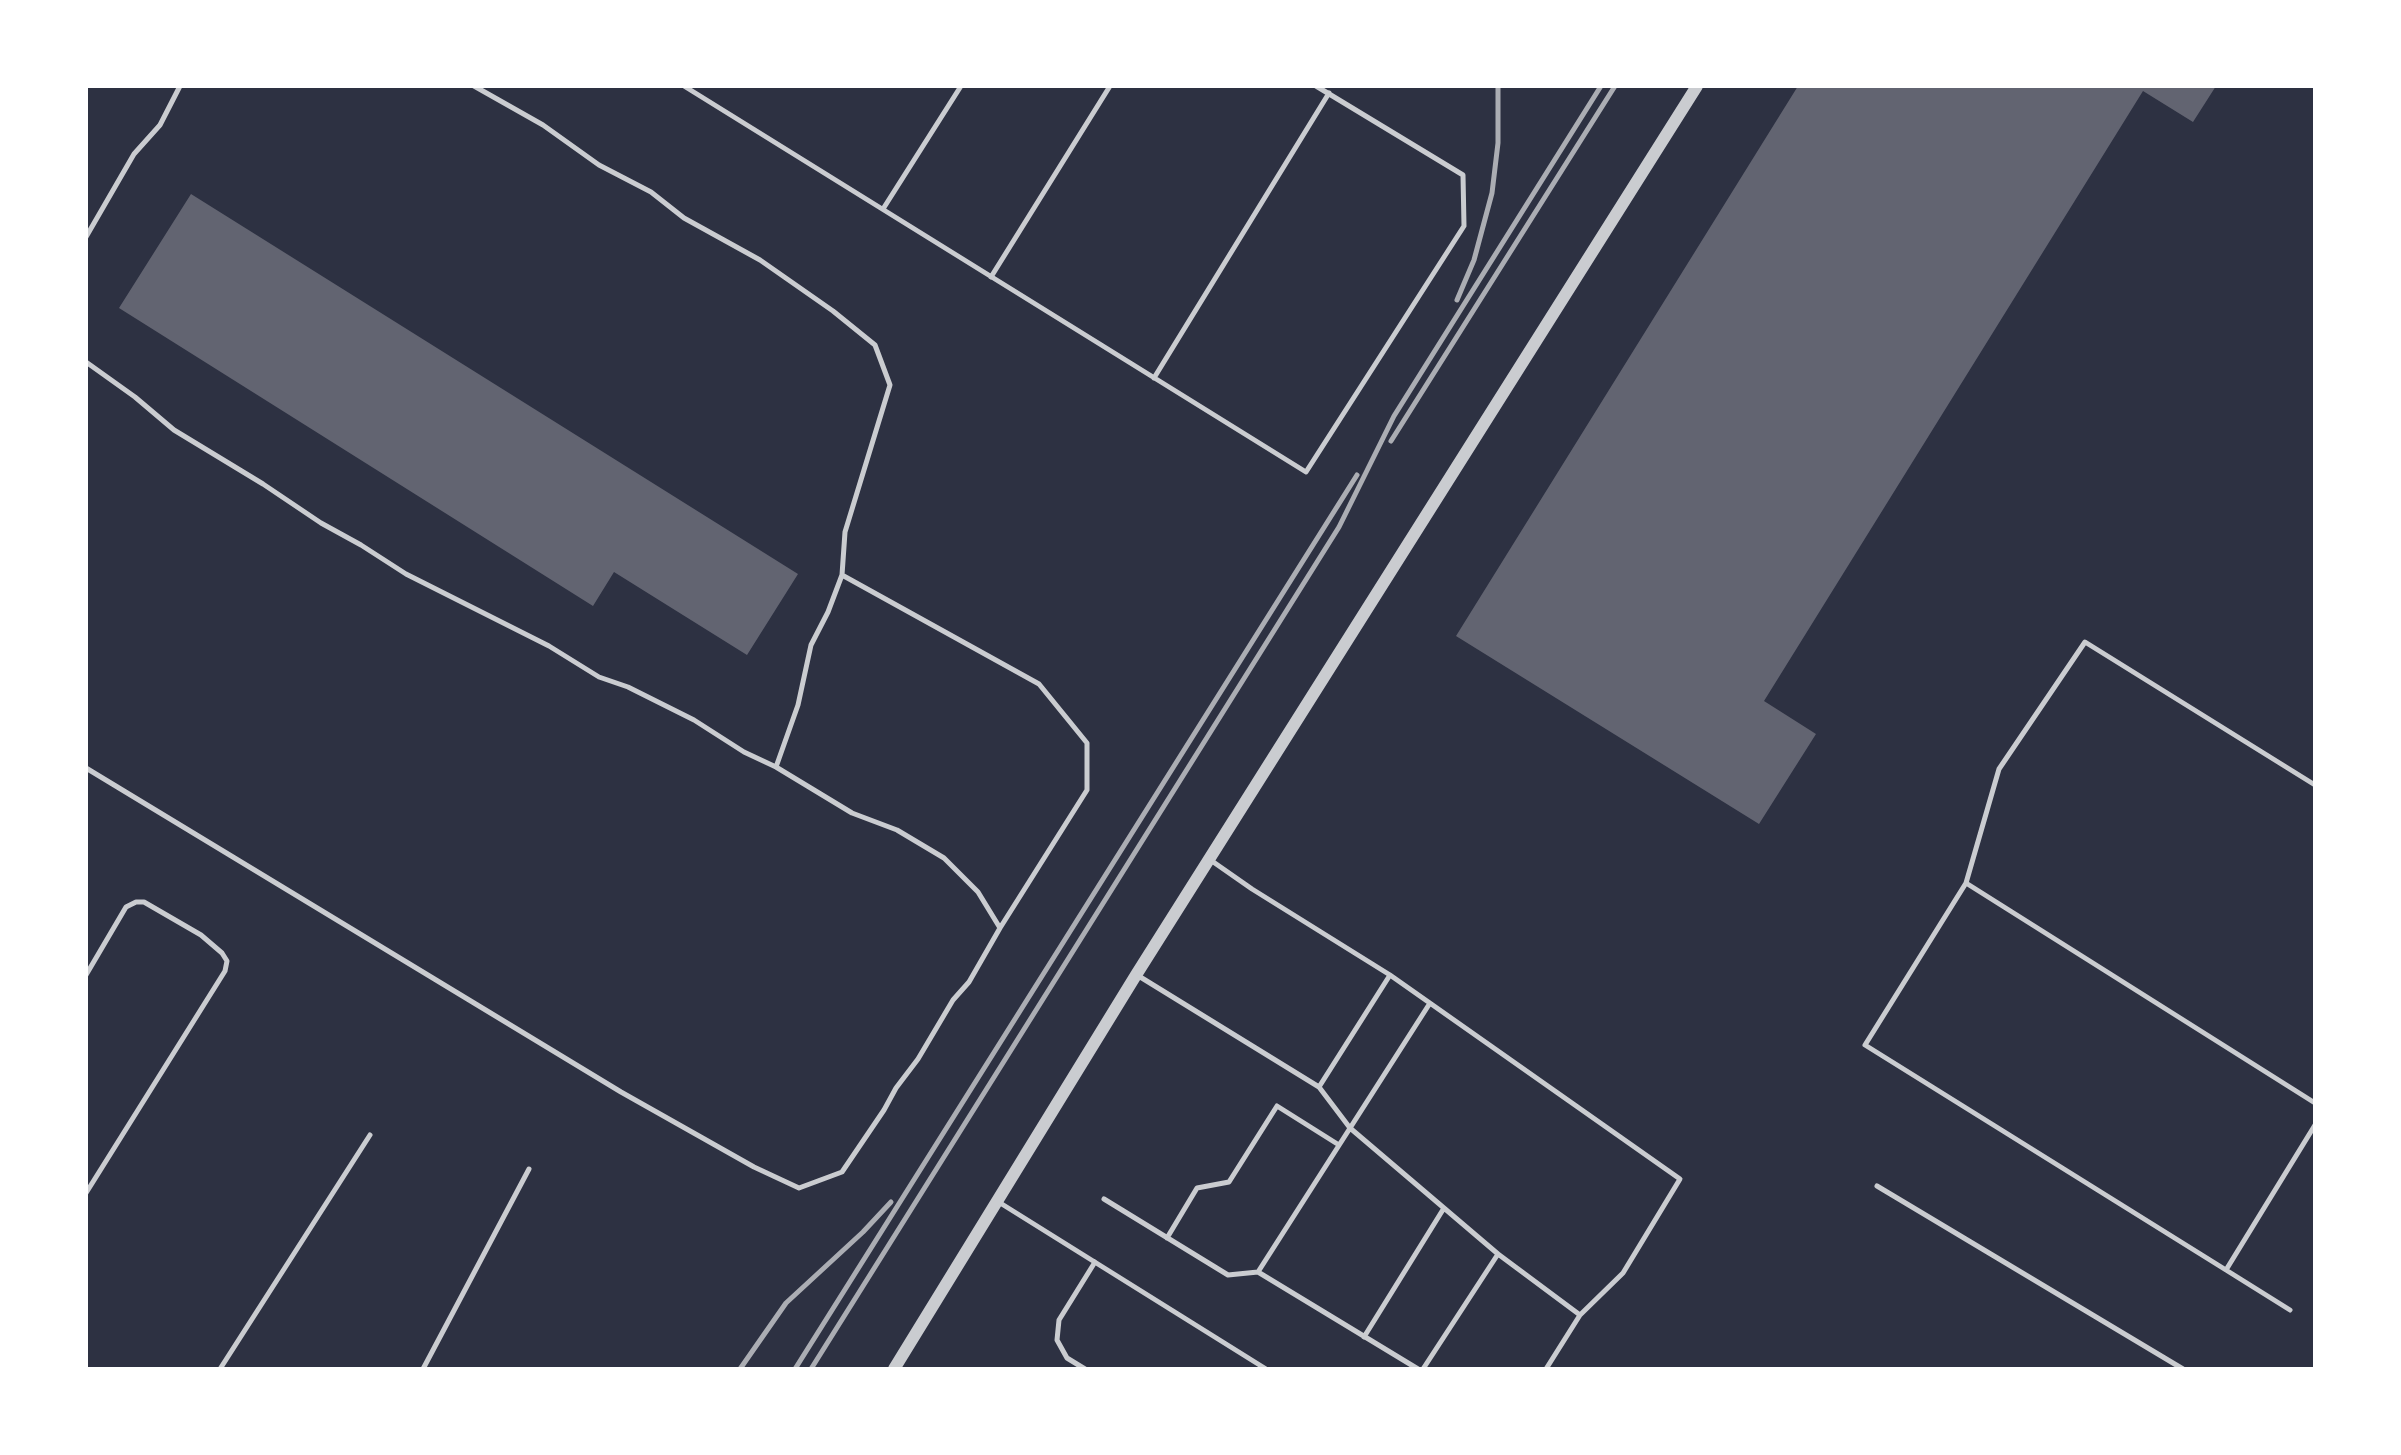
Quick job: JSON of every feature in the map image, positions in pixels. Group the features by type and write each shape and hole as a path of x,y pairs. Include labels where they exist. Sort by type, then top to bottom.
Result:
{"street":[{"path":"894,1369 1136,975 1697,86"}],"lane":[{"path":"86,236 134,153 160,125 180,86"},
{"path":"474,86 543,125 599,165 651,192 684,218 760,260 834,311 875,345 890,385 848,521 842,575 811,645 798,705 776,767"},
{"path":"684,86 1306,472 1464,226 1463,175 1316,86"},
{"path":"883,209 961,86"},
{"path":"992,277 1110,86"},
{"path":"1154,377 1329,93"},
{"path":"86,362 135,397 174,430 406,575 550,646 599,677 628,687 694,720 744,752 776,767 852,813 897,830 944,858 978,892 1000,928"},
{"path":"86,768 621,1092 754,1167 799,1188 842,1172 918,1059 953,1000 969,982 1087,790 1087,743 1040,684 842,575"},
{"path":"2290,1310 1865,1045 1966,883 1999,769 2085,642 2315,785"},
{"path":"1209,859 1390,975 1680,1179 1623,1273 1580,1315 1546,1369"},
{"path":"1966,883 2315,1103"},
{"path":"86,975 126,907 136,902 144,902 201,935 222,953 227,961 225,971 86,1193"},
{"path":"1136,975 1319,1087 1350,1128 1498,1254 1580,1315"},
{"path":"1319,1087 1390,975"},
{"path":"1258,1272 1430,1003"},
{"path":"1167,1238 1197,1188 1229,1182 1278,1106 1339,1145"},
{"path":"2226,1270 2315,1125"},
{"path":"220,1369 370,1135"},
{"path":"423,1369 529,1169"},
{"path":"1877,1186 2183,1369"},
{"path":"1104,1199 1228,1275 1258,1272 1420,1369 1498,1254"},
{"path":"997,1201 1266,1369"},
{"path":"1364,1337 1444,1208"},
{"path":"1085,1369 1067,1358 1057,1340 1059,1320 1095,1262"}],"building":[{"path":"1798,86 2216,86 2193,122 2143,91 1764,701 1816,734 1759,824 1456,636"},
{"path":"191,194 798,574 747,655 614,572 593,606 119,308"}],"railway":[{"path":"1457,300 1474,260 1492,193 1498,143 1498,86"},
{"path":"811,1369 1339,527 1394,416 1601,86"},
{"path":"1391,441 1615,86"},
{"path":"795,1369 1357,475"},
{"path":"740,1369 786,1303 863,1232 891,1202"}]}
